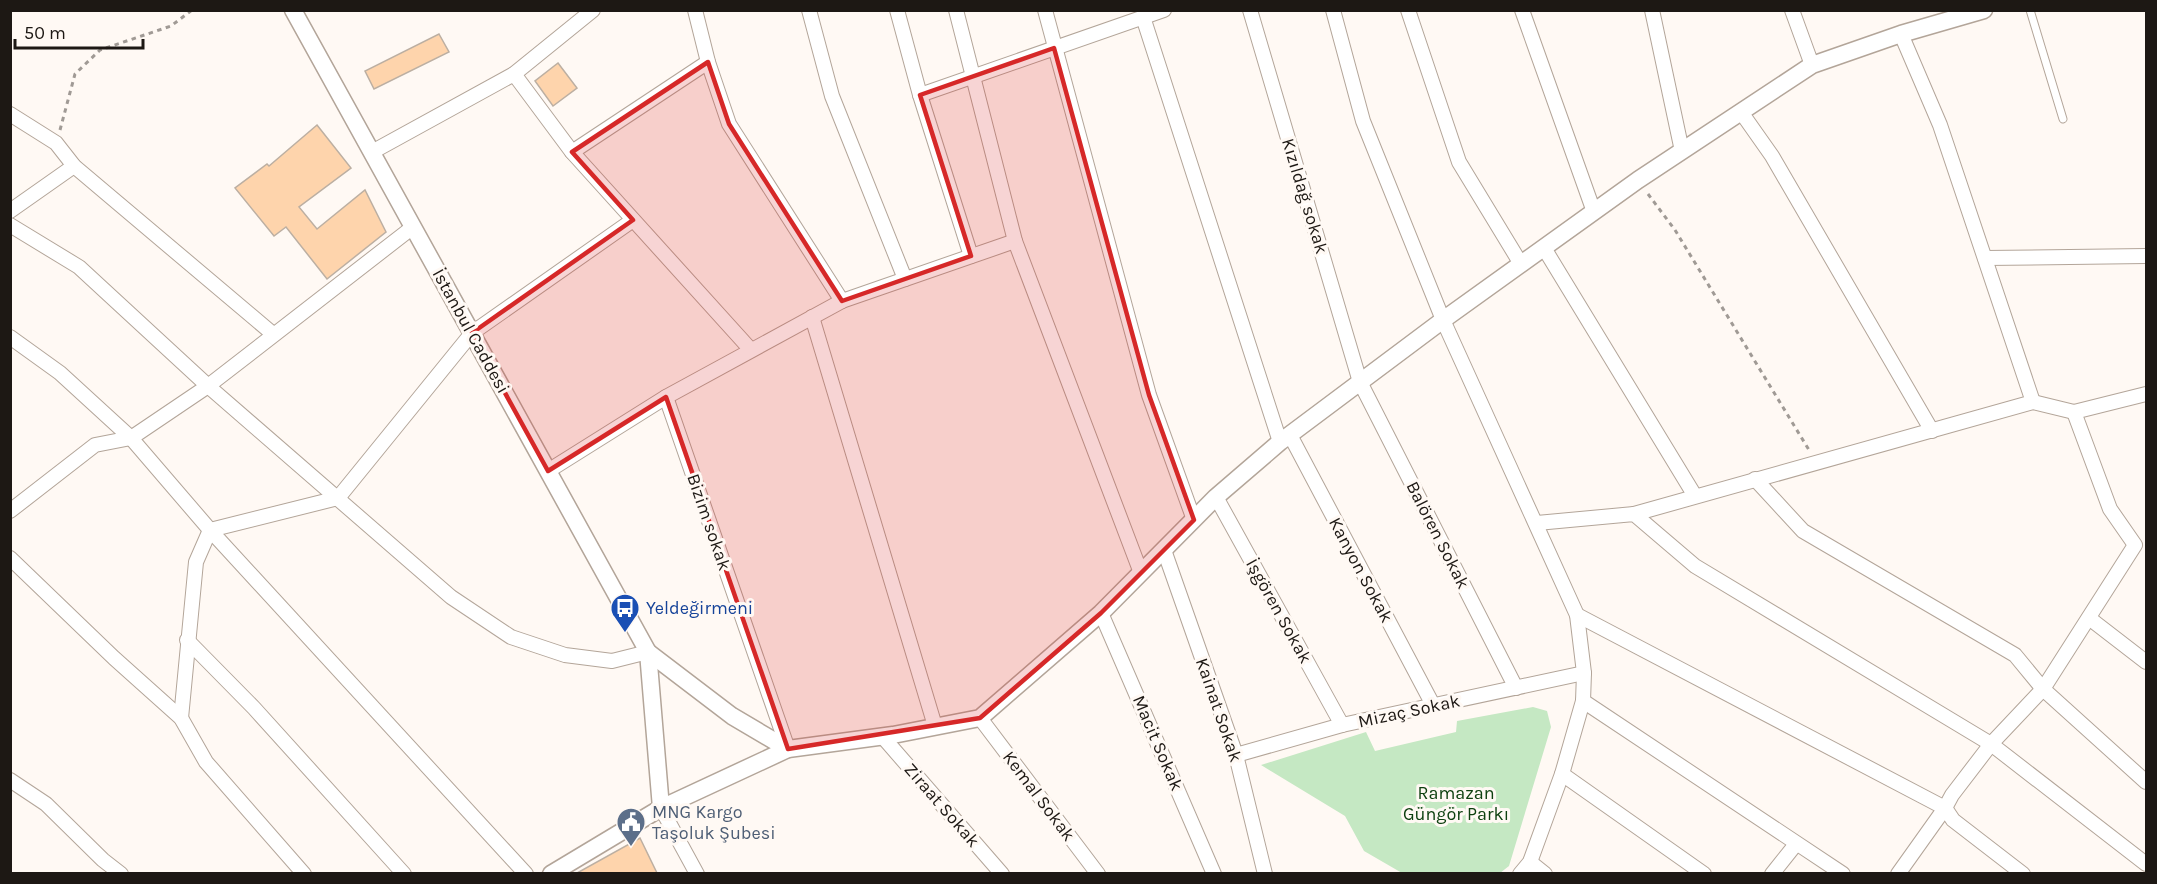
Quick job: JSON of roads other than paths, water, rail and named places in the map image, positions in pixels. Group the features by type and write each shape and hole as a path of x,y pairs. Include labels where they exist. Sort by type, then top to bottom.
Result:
{"street":[{"name":"İstanbul Caddesi","path":"293,10 648,652"},
{"path":"372,152 514,74 593,10"},
{"path":"695,10 708,62 729,124 842,301"},
{"path":"809,10 832,96 905,279"},
{"path":"897,10 920,95 971,256"},
{"path":"956,10 1015,241 1141,573"},
{"path":"1045,10 1149,395 1194,520"},
{"path":"920,95 1164,10"},
{"name":"Kızıldağ sokak","path":"1250,10 1360,382"},
{"path":"1333,10 1364,121 1443,320 1577,615 1584,673 1583,701 1562,774 1530,862 1520,873"},
{"path":"1408,10 1459,162 1521,264"},
{"path":"1522,10 1594,212"},
{"path":"1652,10 1682,151"},
{"path":"1792,10 1812,65"},
{"path":"551,873 661,808 788,749 882,736 980,718 1101,614 1216,497 1285,439 1443,320 1638,180 1812,65 1901,34 1984,10"},
{"name":"Kanyon Sokak","path":"1143,17 1285,439 1432,705"},
{"path":"1901,34 1940,125 2033,402"},
{"path":"572,152 708,62"},
{"path":"514,74 572,152 751,350"},
{"path":"1741,112 1772,156 1932,431"},
{"path":"10,114 56,143 74,166 273,334"},
{"path":"10,210 74,166"},
{"path":"210,530 338,498 472,333 633,220"},
{"path":"10,225 79,267 208,386 451,597 511,638 565,656 612,661 648,652"},
{"path":"13,506 95,445 131,438 208,386 413,227"},
{"path":"548,471 666,397 842,301 1015,241"},
{"path":"1544,248 1695,496"},
{"path":"1984,258 2146,256"},
{"path":"812,317 935,726"},
{"path":"10,337 60,373 131,438 210,530 526,873"},
{"name":"Balören Sokak","path":"1360,382 1516,687"},
{"path":"1537,523 1634,514 2033,402 2074,412 2146,394"},
{"name":"Bizim sokak","path":"666,397 788,749"},
{"path":"1898,873 1952,795 1991,744 2043,689 2089,618 2141,545 2110,509 2074,412"},
{"path":"1755,479 1803,531 2015,656 2043,689 2146,782"},
{"name":"İşgören Sokak","path":"1216,497 1342,725"},
{"path":"1634,514 1695,566 1991,744 2146,864"},
{"path":"181,718 196,562 210,530"},
{"name":"Kainat Sokak","path":"1164,550 1236,755 1265,873"},
{"path":"10,558 114,658 181,718 206,762 304,873"},
{"name":"Macit Sokak","path":"1101,614 1214,873"},
{"path":"1577,615 1945,808 1953,820 2023,873"},
{"path":"2089,618 2146,662"},
{"path":"187,640 254,708 404,873"},
{"path":"648,652 732,716 788,749"},
{"path":"648,652 661,808 697,873"},
{"name":"Mizaç Sokak","path":"1236,755 1342,725 1584,673"},
{"path":"1583,701 1843,873"},
{"name":"Kemal Sokak","path":"980,718 1098,873"},
{"name":"Ziraat Sokak","path":"882,736 1002,873"},
{"path":"1562,774 1704,873"},
{"path":"10,780 46,804 103,861 121,873"},
{"path":"1772,873 1796,844"},
{"path":"1530,862 1545,873"}],"lane":[{"path":"2030,10 2063,119"}],"place":[{"name":"Yeldeğirmeni","path":"625,634"},
{"name":"MNG Kargo Taşoluk Şubesi","path":"631,848"}],"park label":[{"name":"Ramazan Güngör Parkı","path":"1456,803"}]}
